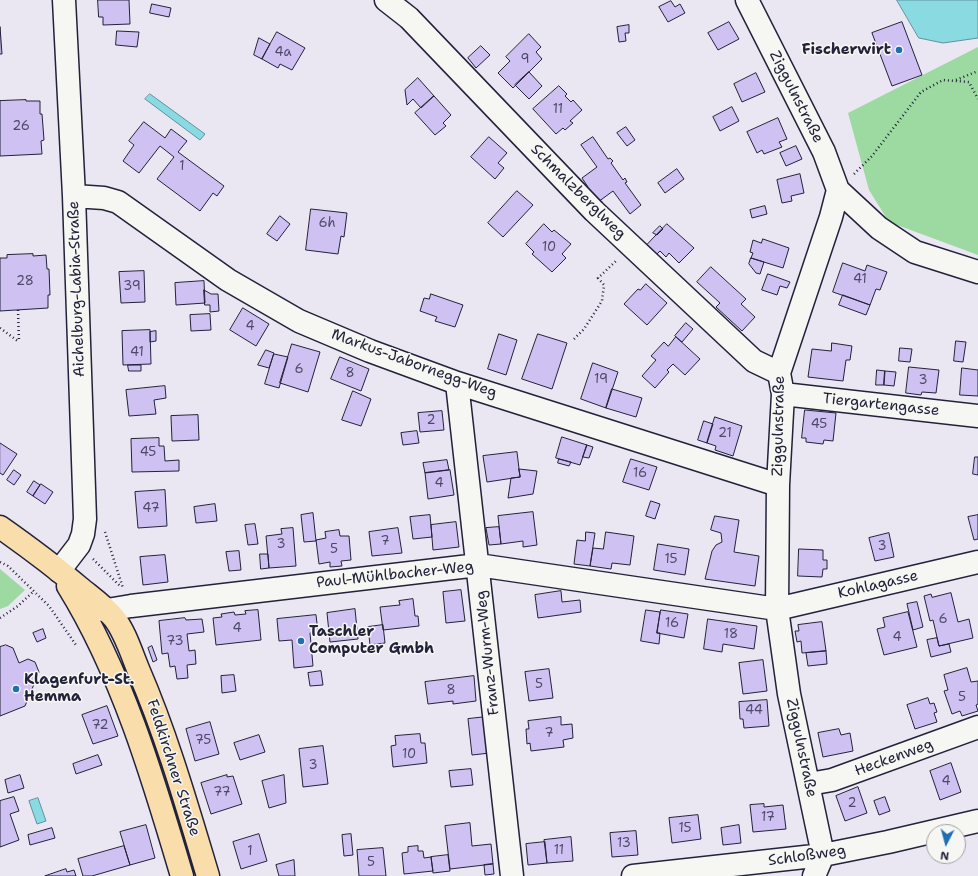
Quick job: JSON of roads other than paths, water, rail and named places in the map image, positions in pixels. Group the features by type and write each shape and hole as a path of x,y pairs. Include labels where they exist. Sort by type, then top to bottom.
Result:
{"main road":[{"name":"Feldkirchner Straße","path":"0,527 59,571 107,610 117,622 146,687 163,732 208,876"},
{"name":"Feldkirchner Straße","path":"59,571 83,609 120,687 164,813 182,876"}],"street":[{"name":"Aichelburg-Labia-Straße","path":"59,571 79,545 85,518 74,196 64,0"},
{"name":"Schmalzberglweg","path":"386,0 409,18 594,211 754,361 779,372"},
{"name":"Ziggulnstraße","path":"747,0 824,152 838,190 831,217 779,372 783,394 778,485 778,609 789,694 823,855"},
{"path":"838,190 879,228 915,252 978,272"},
{"name":"Markus-Jabornegg-Weg","path":"74,196 104,198 118,202 228,280 299,321 370,351 457,383 778,485"},
{"name":"Franz-Wurm-Weg","path":"457,383 512,876"},
{"name":"Tiergartengasse","path":"783,394 978,416"},
{"name":"Kohlagasse","path":"778,609 978,562"},
{"name":"Paul-Mühlbacher-Weg","path":"83,609 107,610 478,565 778,609"},
{"name":"Heckenweg","path":"809,784 832,780 978,727"},
{"name":"Schloßweg","path":"633,876 823,855 888,842 978,821"},
{"path":"814,876 823,855"}],"water":[{"path":"897,0 978,0 978,38 943,43 919,38"},
{"path":"150,94 205,134 200,140 145,99"},
{"path":"38,798 46,821 37,824 29,801"}],"place":[{"name":"Fischerwirt","path":"899,50"},
{"name":"Taschler Computer Gmbh","path":"301,641"},
{"name":"Klagenfurt-St. Hemma","path":"16,689"}]}
